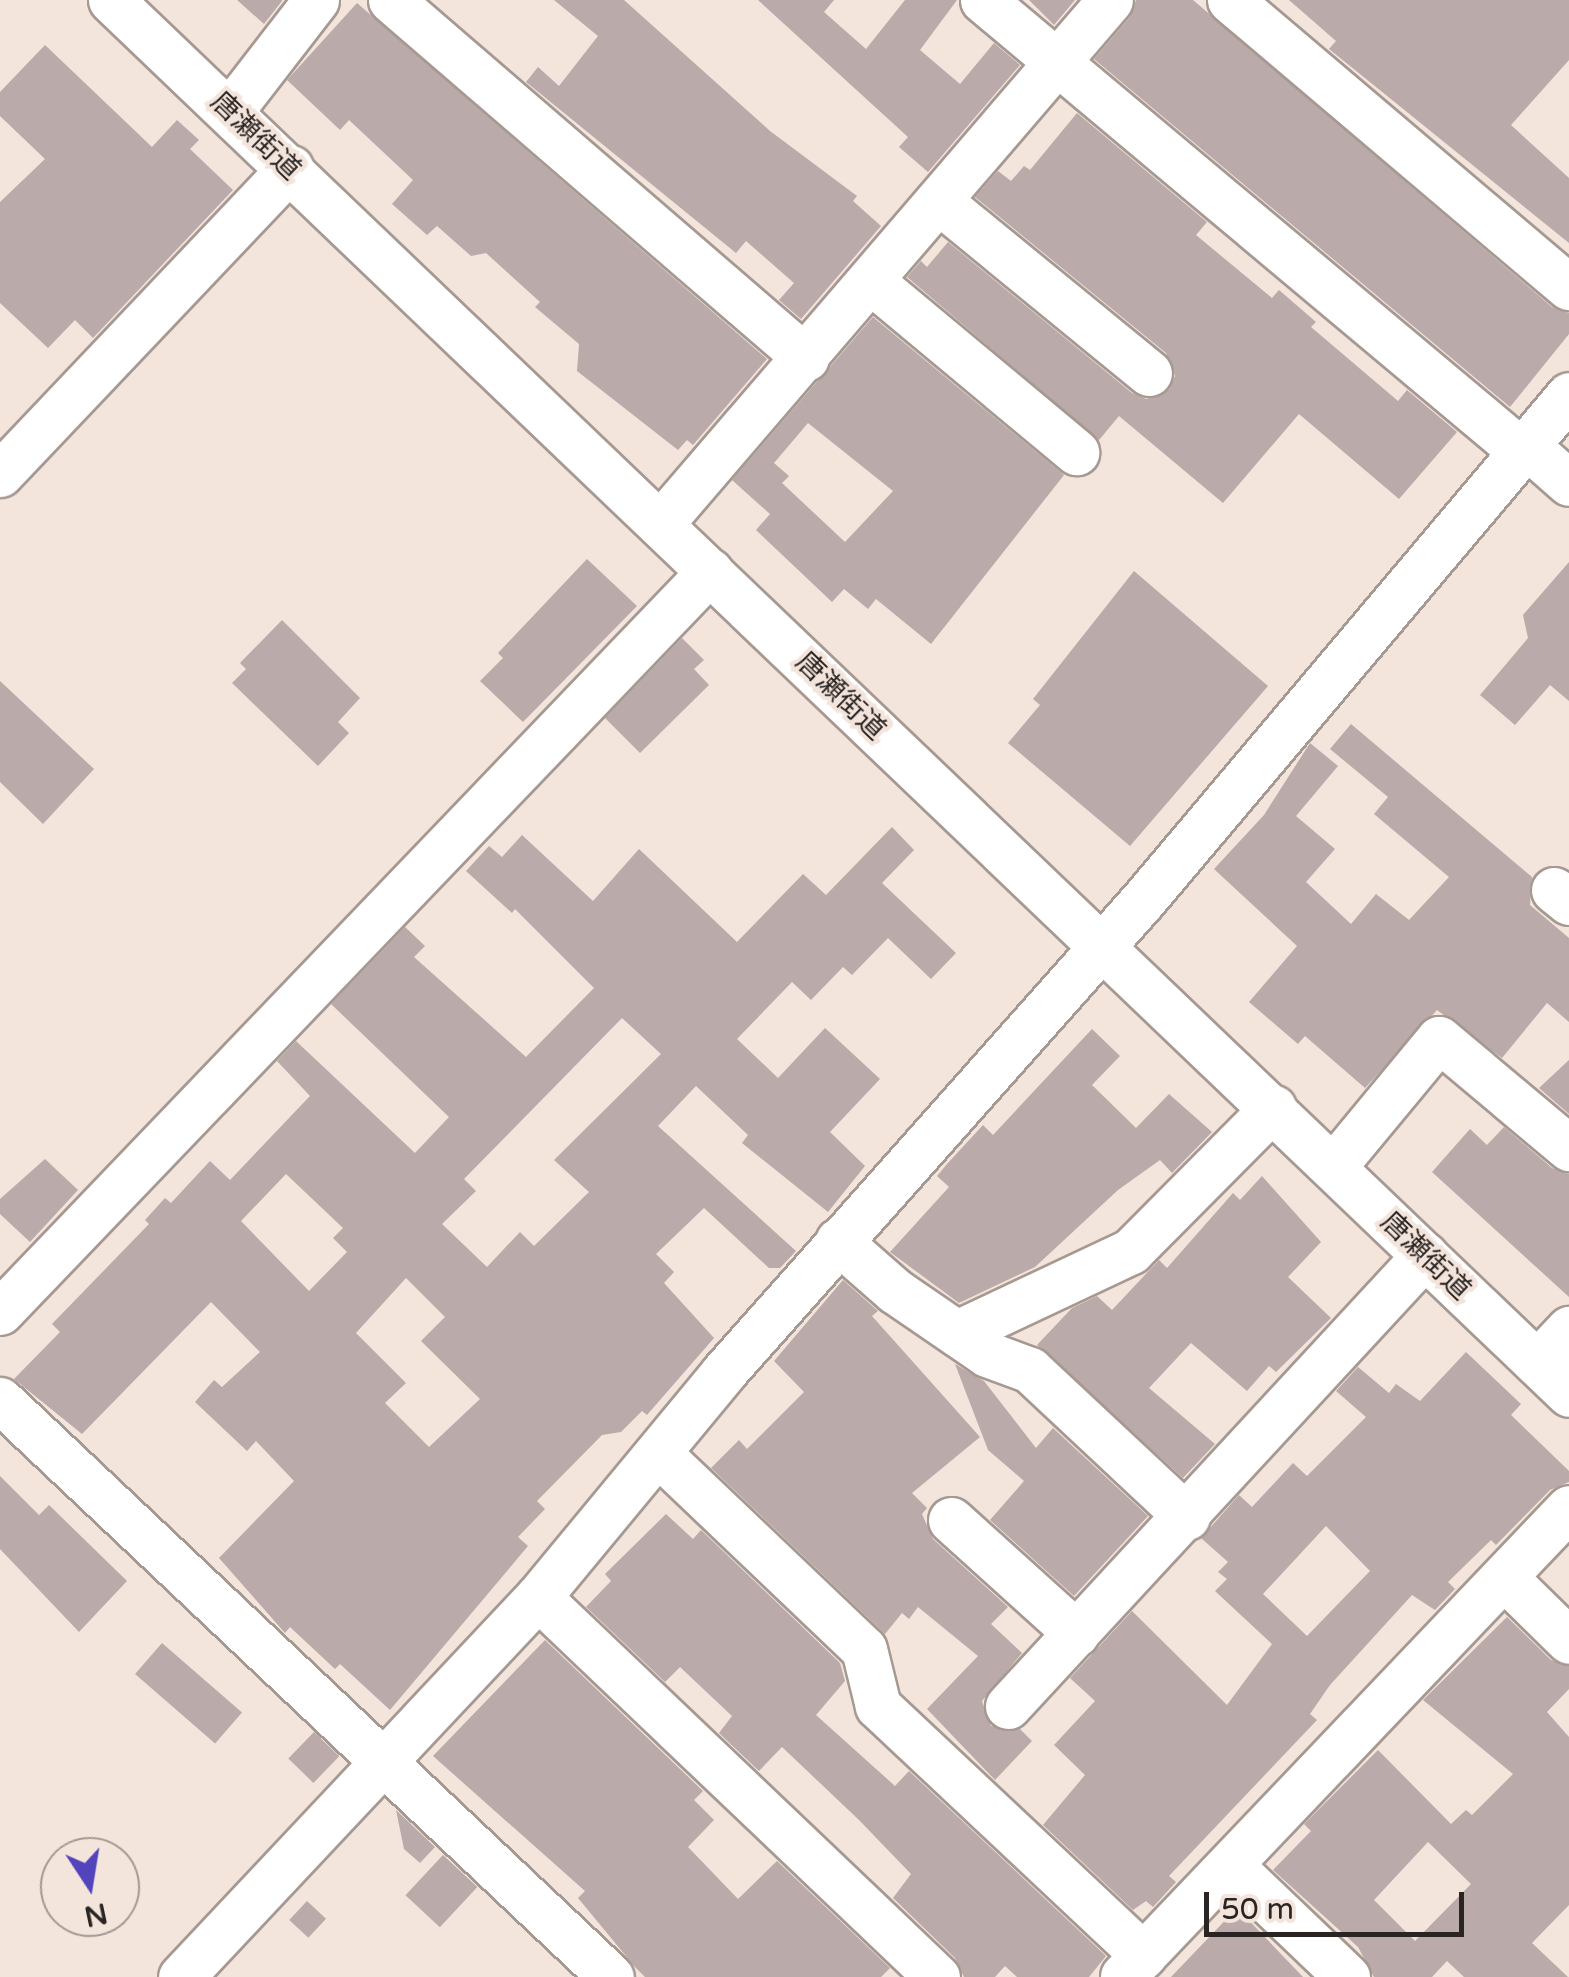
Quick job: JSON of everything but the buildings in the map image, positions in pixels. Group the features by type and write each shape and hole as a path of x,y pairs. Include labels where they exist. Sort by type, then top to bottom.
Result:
{"street":[{"name":"唐瀬街道","path":"111,0 231,110 1569,1394"},
{"path":"231,110 316,0"},
{"path":"391,0 806,358"},
{"path":"983,0 1569,483"},
{"path":"660,524 872,282 1110,0"},
{"path":"1230,0 1569,287"},
{"path":"0,474 290,168"},
{"path":"940,202 1149,372"},
{"path":"872,282 1076,452"},
{"path":"181,1977 538,1598 838,1241 1102,944 1569,395"},
{"path":"0,1312 710,571"},
{"path":"1333,1166 1439,1039 1569,1148"},
{"path":"956,1333 1131,1251 1273,1108"},
{"path":"838,1241 956,1333 1030,1370 1188,1517"},
{"path":"1008,1706 1188,1517 1424,1255"},
{"path":"1537,1364 1569,1329"},
{"path":"0,1400 611,1977"},
{"path":"658,1453 864,1650 878,1706 1132,1966 1506,1579 1569,1508"},
{"path":"951,1520 1076,1633"},
{"path":"1506,1579 1569,1641"},
{"path":"538,1598 937,1977"},
{"path":"1230,1865 1347,1977"}]}
